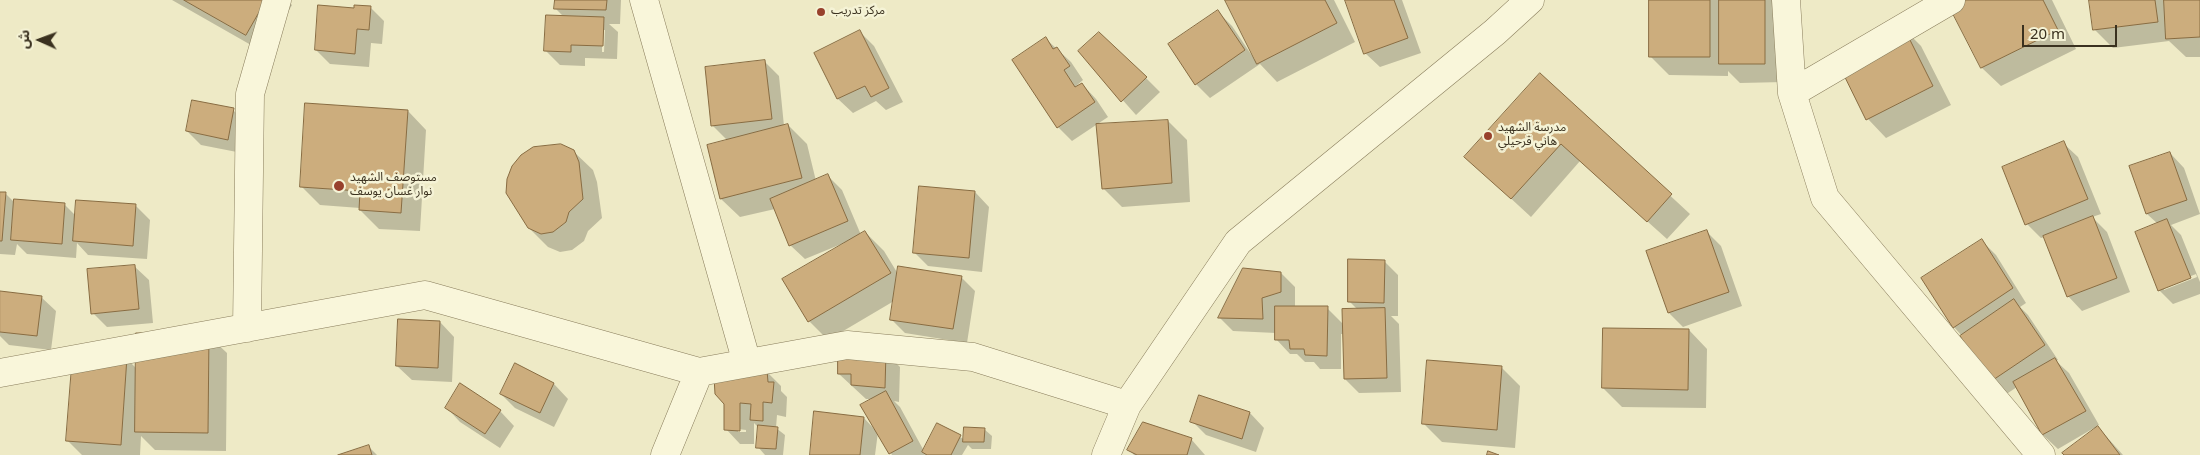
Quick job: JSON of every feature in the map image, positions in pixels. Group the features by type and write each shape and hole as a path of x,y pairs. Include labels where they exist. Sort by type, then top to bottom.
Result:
{"street":[{"path":"247,328 250,94 277,0"},
{"path":"644,0 747,363"},
{"path":"1106,455 1127,405 1238,242 1495,32 1530,0"},
{"path":"1786,0 1792,93 1825,198 2041,455"},
{"path":"1792,93 1951,0"},
{"path":"0,373 209,333 247,328 425,295 699,372 847,345 973,356 1127,405"},
{"path":"665,455 699,372"}],"building":[{"path":"184,0 266,0 246,35"},
{"path":"555,0 607,0 606,10 554,9"},
{"path":"1225,0 1325,0 1337,23 1257,64"},
{"path":"1345,0 1394,0 1408,38 1364,54"},
{"path":"1649,0 1710,0 1710,57 1649,57"},
{"path":"1719,0 1765,0 1765,64 1719,64"},
{"path":"1946,0 2043,0 2058,30 1981,68"},
{"path":"2089,0 2155,0 2158,22 2093,30"},
{"path":"2164,0 2200,0 2200,37 2166,39"},
{"path":"318,5 354,8 354,5 371,6 369,30 357,29 355,54 315,50"},
{"path":"1218,10 1245,50 1195,85 1168,44"},
{"path":"546,15 604,17 603,46 571,45 571,52 544,51"},
{"path":"1903,26 1933,86 1866,120 1836,59"},
{"path":"860,30 889,88 871,97 865,86 837,99 814,53"},
{"path":"1099,32 1147,77 1121,102 1078,51"},
{"path":"1046,37 1053,49 1057,47 1070,66 1064,70 1075,87 1082,83 1095,102 1057,128 1012,60"},
{"path":"765,60 772,119 711,126 705,67"},
{"path":"1540,73 1672,194 1647,222 1561,144 1511,199 1464,157"},
{"path":"192,100 234,108 228,140 186,131"},
{"path":"305,103 408,110 401,213 359,210 360,191 300,187"},
{"path":"1168,120 1172,183 1102,189 1096,124"},
{"path":"788,124 802,178 720,199 707,145"},
{"path":"2064,141 2088,199 2025,225 2002,167"},
{"path":"561,144 574,150 579,162 583,199 569,212 566,222 553,232 541,234 528,228 506,193 507,179 512,166 521,155 533,147"},
{"path":"2170,152 2187,200 2146,214 2129,166"},
{"path":"828,174 848,221 789,246 770,199"},
{"path":"919,186 975,191 969,258 913,253"},
{"path":"0,192 6,192 2,241 0,241"},
{"path":"14,199 65,203 62,244 11,240"},
{"path":"76,200 136,204 133,246 73,241"},
{"path":"2093,216 2117,278 2067,297 2043,236"},
{"path":"2167,219 2191,278 2158,291 2135,232"},
{"path":"1707,230 1729,292 1668,313 1646,251"},
{"path":"865,231 891,273 808,322 782,279"},
{"path":"1982,239 2013,288 1953,328 1921,278"},
{"path":"1348,259 1385,260 1384,303 1348,302"},
{"path":"135,265 139,309 91,314 87,269"},
{"path":"898,266 962,276 953,329 890,320"},
{"path":"1243,268 1281,272 1281,292 1262,298 1263,319 1218,318"},
{"path":"0,291 42,296 37,336 0,332"},
{"path":"2014,299 2045,345 1990,382 1960,336"},
{"path":"1275,306 1328,306 1327,356 1305,355 1304,349 1290,349 1289,340 1275,340"},
{"path":"1385,308 1387,378 1344,379 1342,309"},
{"path":"398,319 440,321 438,368 396,366"},
{"path":"1603,328 1689,329 1688,390 1602,388"},
{"path":"136,333 209,333 208,433 135,432"},
{"path":"838,351 886,352 885,388 851,385 851,374 838,374"},
{"path":"73,353 127,357 121,445 66,441"},
{"path":"2055,358 2086,411 2042,435 2013,382"},
{"path":"1427,360 1502,366 1497,430 1422,424"},
{"path":"515,363 554,383 540,413 500,394"},
{"path":"767,370 768,382 774,382 772,403 763,402 763,421 750,420 751,404 740,403 740,431 724,430 724,404 715,394 714,377"},
{"path":"460,383 501,410 485,434 445,408"},
{"path":"886,391 913,441 889,454 860,405"},
{"path":"1199,395 1250,412 1242,439 1190,422"},
{"path":"814,411 864,417 860,455 810,455"},
{"path":"1143,422 1192,438 1187,455 1137,455 1127,450"},
{"path":"937,423 961,435 951,455 927,455 922,452"},
{"path":"758,425 778,427 776,449 756,448"},
{"path":"2098,426 2120,455 2064,455 2062,453"},
{"path":"964,427 985,428 984,442 963,442"},
{"path":"369,445 372,455 338,455"},
{"path":"1488,451 1499,455 1487,455"}],"place":[{"name":"مركز تدريب","path":"821,12"},
{"name":"مدرسة الشهيد هاني قرحيلي","path":"1488,136"},
{"name":"مستوصف الشهيد نوار غسان يوسف","path":"339,186"}]}
